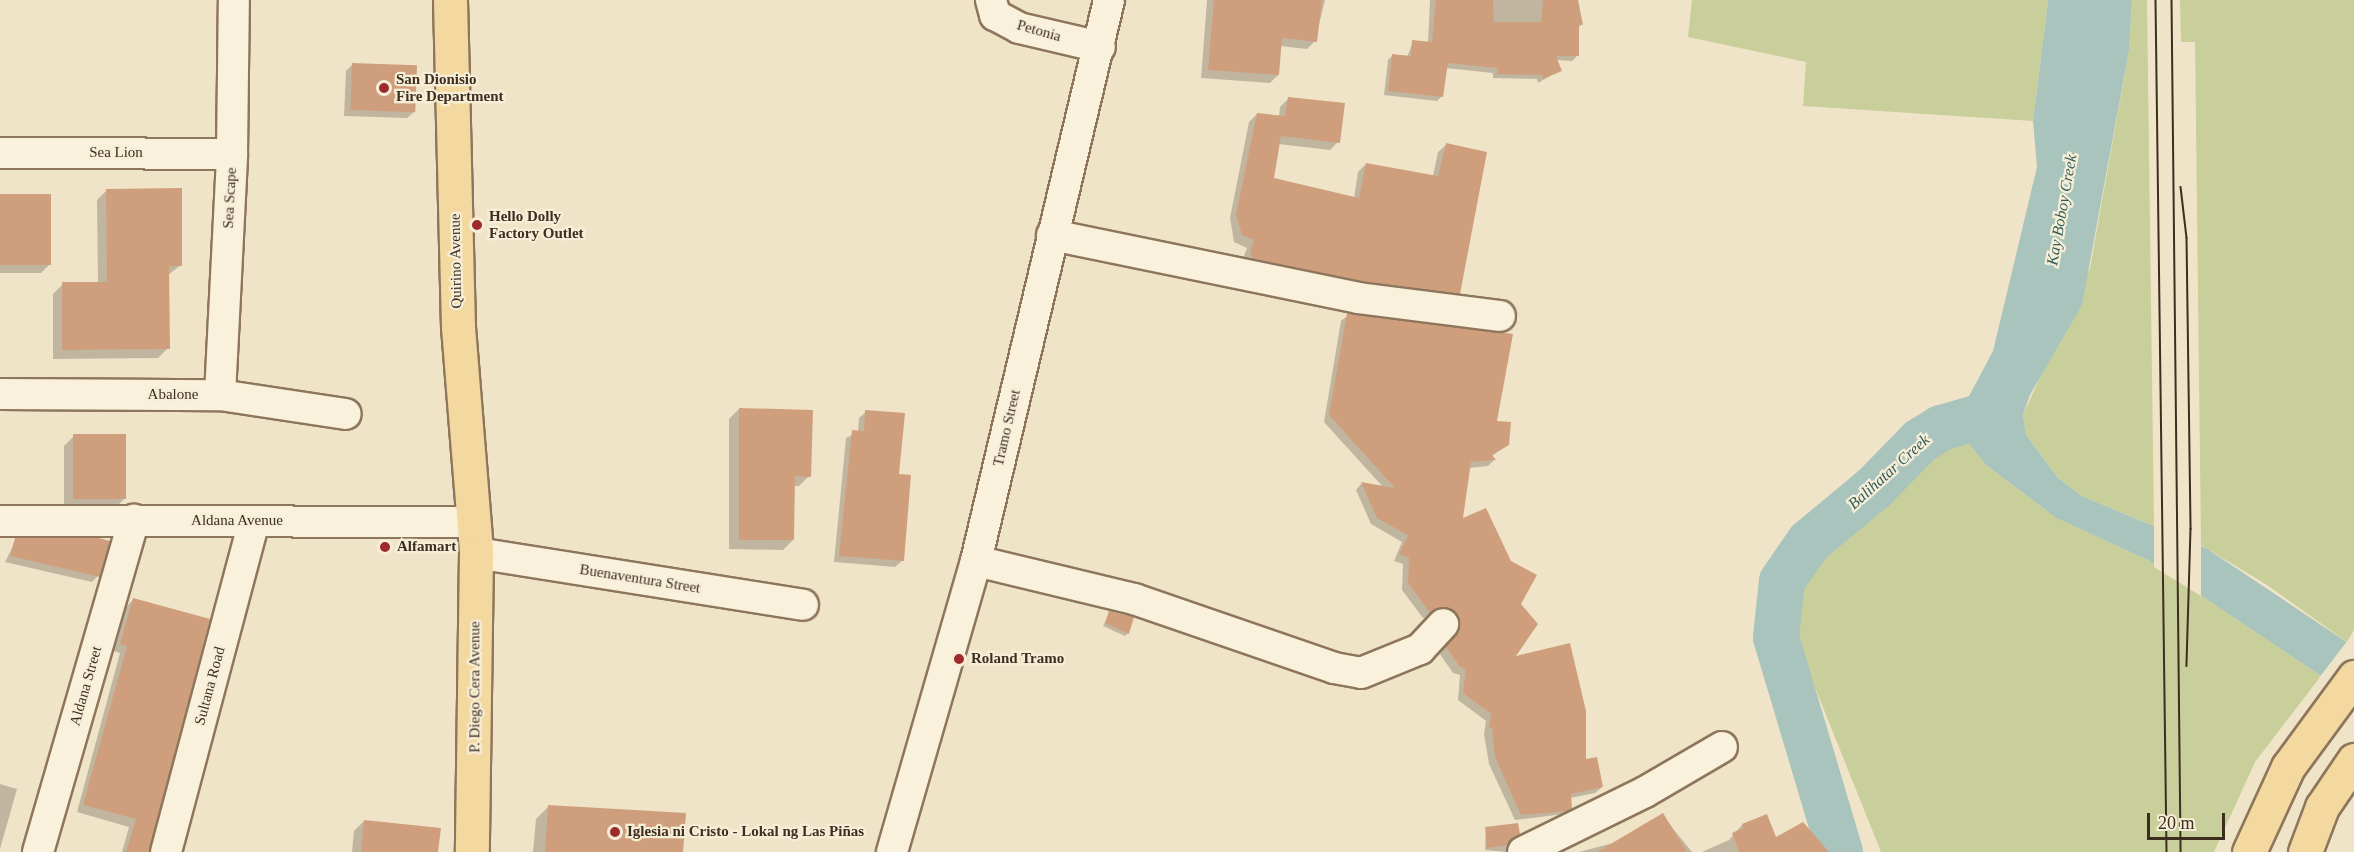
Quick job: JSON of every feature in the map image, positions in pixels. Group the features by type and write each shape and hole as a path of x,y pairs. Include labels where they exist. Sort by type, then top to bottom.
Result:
{"main road":[{"name":"Quirino Avenue","path":"450,0 458,327 475,537"},
{"name":"P. Diego Cera Avenue","path":"472,852 475,537"},
{"path":"2249,852 2289,767 2346,688"},
{"path":"2305,852 2322,807 2354,760"}],"street":[{"name":"Sea Scape","path":"220,395 232,154 234,0"},
{"name":"Petonia","path":"991,0 994,15 1019,28 1100,47"},
{"name":"Tramo Street","path":"892,852 976,561 1052,235 1100,47 1109,0"},
{"name":"Sea Lion","path":"0,153 232,154"},
{"path":"1052,235 1358,298 1500,316"},
{"name":"Abalone","path":"0,394 220,395 346,414"},
{"name":"Aldana Street","path":"38,852 134,520"},
{"name":"Aldana Avenue","path":"0,521 254,521 475,537"},
{"name":"Sultana Road","path":"166,852 254,521"},
{"name":"Buenaventura Street","path":"475,537 803,605"},
{"path":"976,561 1134,598 1334,668 1361,673 1420,649 1443,624"},
{"path":"1523,852 1645,792 1722,747"}],"green space":[{"path":"1692,0 2048,0 2033,121 1803,106 1806,62 1688,37"},
{"path":"2132,0 2147,0 2154,526 2082,496 2058,478 2026,435 2023,415 2090,268 2129,50"},
{"path":"2180,0 2354,0 2354,630 2347,642 2267,585 2201,545 2195,42 2181,42"},
{"path":"1966,440 1986,465 2056,518 2148,560 2321,676 2255,762 2214,852 1881,852 1802,655 1793,626 1795,599 1806,576 1914,470 1940,450"}],"water":[{"name":"Kay Boboy Creek","path":"2048,0 2132,0 2129,50 2082,305 2030,395 2023,415 2026,435 2058,478 2082,496 2206,548 2354,647 2321,676 2148,560 2056,518 1986,465 1966,440 1967,400 1993,351 2037,167 2033,121"}],"pier":[{"path":"2154,523 2201,542 2201,596 2154,567"},
{"path":"2348,640 2354,643 2354,697 2319,678"}],"building":[{"path":"1214,0 1322,0 1317,42 1282,38 1279,75 1208,70"},
{"path":"1436,0 1493,0 1494,22 1541,22 1543,0 1578,0 1583,25 1579,24 1579,56 1556,56 1562,71 1543,79 1542,75 1497,74 1498,68 1448,63 1443,97 1388,91 1392,54 1411,56 1412,40 1432,42"},
{"name":"San Dionisio Fire Department","path":"352,63 417,65 415,112 350,110"},
{"path":"1288,97 1345,103 1340,143 1281,136 1274,178 1359,198 1366,163 1438,176 1446,143 1487,152 1460,294 1361,281 1253,259 1250,252 1254,240 1242,235 1236,215 1257,113 1285,116"},
{"path":"182,188 182,266 169,266 170,349 62,350 62,282 107,282 106,189"},
{"path":"0,194 51,194 51,265 0,265"},
{"path":"1347,313 1513,334 1497,421 1511,422 1509,445 1492,455 1496,460 1471,462 1463,518 1486,508 1511,561 1537,575 1521,604 1538,624 1516,656 1570,643 1586,711 1586,759 1597,757 1603,787 1571,794 1572,809 1568,811 1521,815 1495,757 1492,728 1489,728 1491,714 1463,693 1466,669 1460,667 1446,647 1460,628 1459,618 1446,607 1430,613 1408,583 1409,558 1399,554 1408,535 1377,518 1361,482 1395,488 1329,415"},
{"path":"739,408 813,410 811,477 795,476 794,540 739,540"},
{"path":"865,410 905,413 899,474 911,475 904,561 839,556 852,430 864,431"},
{"path":"73,434 126,434 126,499 73,499"},
{"path":"15,538 99,538 110,541 100,577 10,556"},
{"path":"133,598 210,619 149,852 126,852 136,819 83,805 127,646 120,644"},
{"path":"1109,611 1134,617 1129,634 1105,623"},
{"name":"Iglesia ni Cristo - Lokal ng Las Piñas","path":"548,805 686,813 683,852 545,852"},
{"path":"1663,813 1687,852 1597,852"},
{"path":"1767,814 1776,837 1803,822 1829,852 1739,852 1732,833 1743,828 1742,824"},
{"path":"364,820 441,828 438,852 361,852"},
{"path":"1518,823 1520,834 1508,845 1487,848 1485,827"}],"waterway":[{"name":"Balihatar Creek","path":"1840,852 1776,637 1782,581 1809,542 1874,488 1920,441 1941,428 1997,412"}],"tram line":[{"path":"2156,0 2167,852"},
{"path":"2172,0 2181,852"},
{"path":"2181,187 2187,238 2191,529 2187,666"}],"place":[{"name":"San Dionisio Fire Department","path":"384,88"},
{"name":"Hello Dolly Factory Outlet","path":"477,225"},
{"name":"Alfamart","path":"385,547"},
{"name":"Roland Tramo","path":"959,659"},
{"name":"Iglesia ni Cristo - Lokal ng Las Piñas","path":"615,832"}]}
